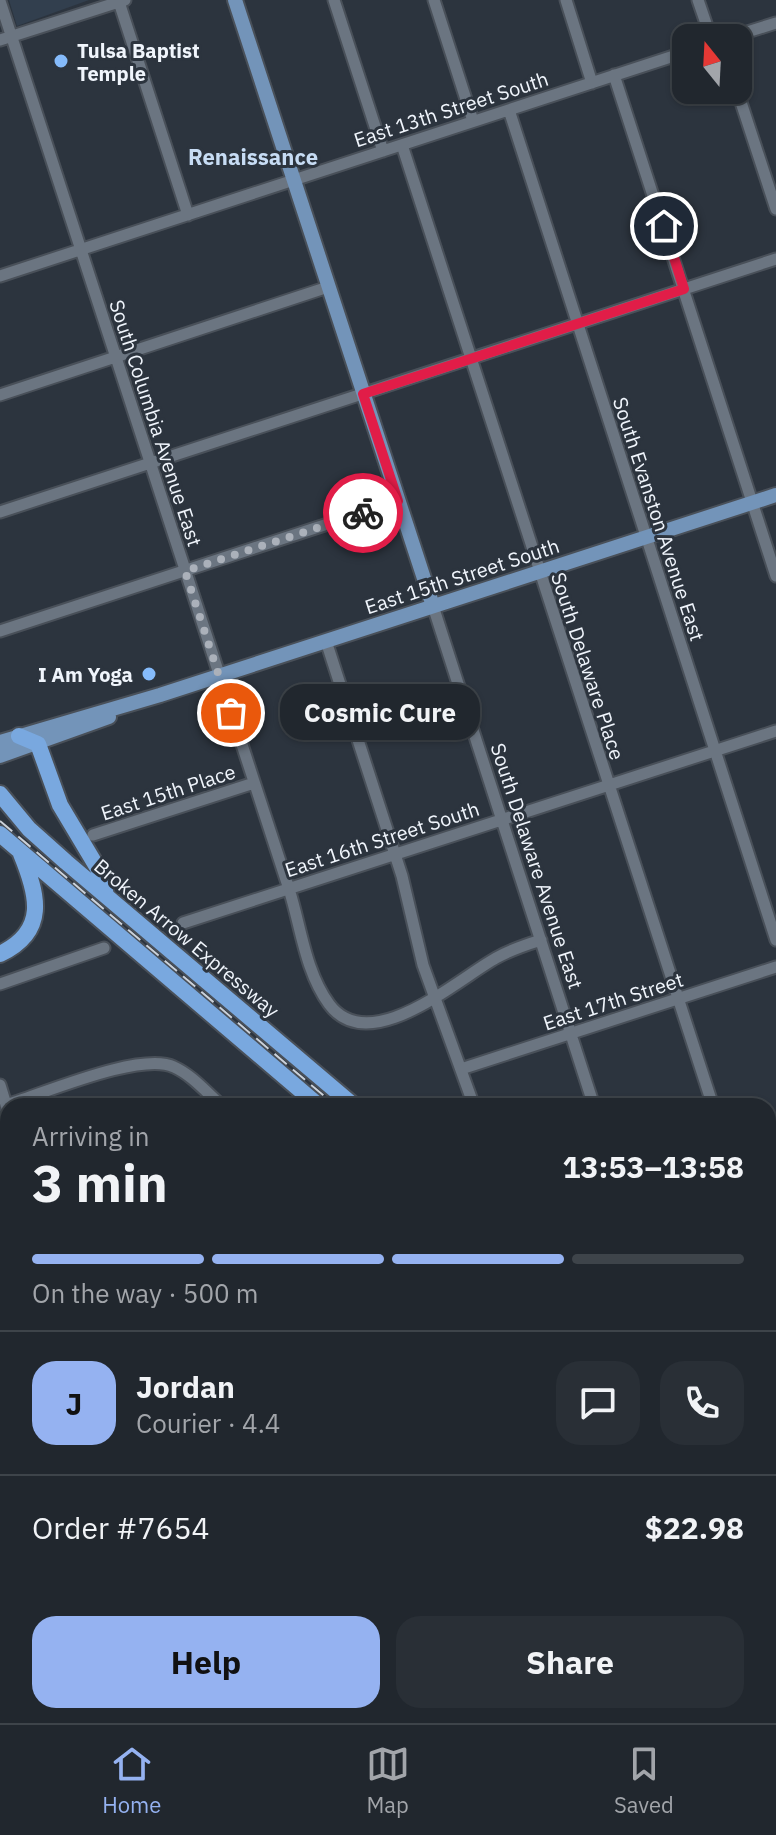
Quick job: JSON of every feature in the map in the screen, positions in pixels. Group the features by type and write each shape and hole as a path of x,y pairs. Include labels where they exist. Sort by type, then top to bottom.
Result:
{"highway":[{"path":"19,736 38,744 60,805 100,872 107,897"},
{"name":"Broken Arrow Expressway","path":"0,794 29,829 345,1098"},
{"name":"Broken Arrow Expressway","path":"0,834 310,1098"},
{"path":"0,954 25,936 35,917 34,885 20,852"}],"main road":[{"name":"South Delaware Avenue East","path":"235,0 433,606"},
{"name":"East 15th Street South","path":"0,742 160,695 776,495"},
{"name":"East 15th Street South","path":"0,756 160,695"}],"street":[{"path":"334,0 383,151"},
{"path":"434,0 473,121"},
{"path":"566,0 592,83"},
{"path":"698,0 706,24"},
{"name":"South Columbia Avenue East","path":"0,1 6,38 81,249 320,989 337,1013 357,1021 369,1022 398,1016 436,999"},
{"path":"6,38 122,1 188,215"},
{"path":"752,30 776,23"},
{"name":"East 13th Street South","path":"0,276 672,56"},
{"path":"614,75 776,576"},
{"path":"742,104 776,209"},
{"name":"South Evanston Avenue East","path":"509,110 776,940"},
{"name":"South Delaware Place","path":"402,145 710,1098"},
{"path":"0,512 776,259"},
{"path":"0,395 328,287"},
{"path":"0,631 398,501"},
{"name":"South Delaware Avenue East","path":"433,606 591,1098"},
{"path":"326,641 395,854 423,965 471,1098"},
{"name":"East 16th Street South","path":"183,923 776,731"},
{"name":"East 15th Place","path":"93,835 254,783"},
{"path":"436,999 496,958 541,940"},
{"path":"0,984 104,948"},
{"name":"East 17th Street","path":"461,1069 776,967"},
{"path":"3,1098 151,1063 172,1066 212,1098"}],"shaded area":[{"path":"9,0 89,0 17,26"}],"railway":[{"path":"0,821 327,1098"}],"way so far":[{"path":"231,713 185,571 363,513"}],"place":[{"name":"Tulsa Baptist Temple","path":"61,61"},
{"name":"I Am Yoga","path":"149,674"},
{"name":"Cosmic Cure","path":"231,713"}],"district":[{"name":"Renaissance","path":"253,156"}],"route":[{"path":"363,513 398,501 363,394 684,289 664,226"}]}
